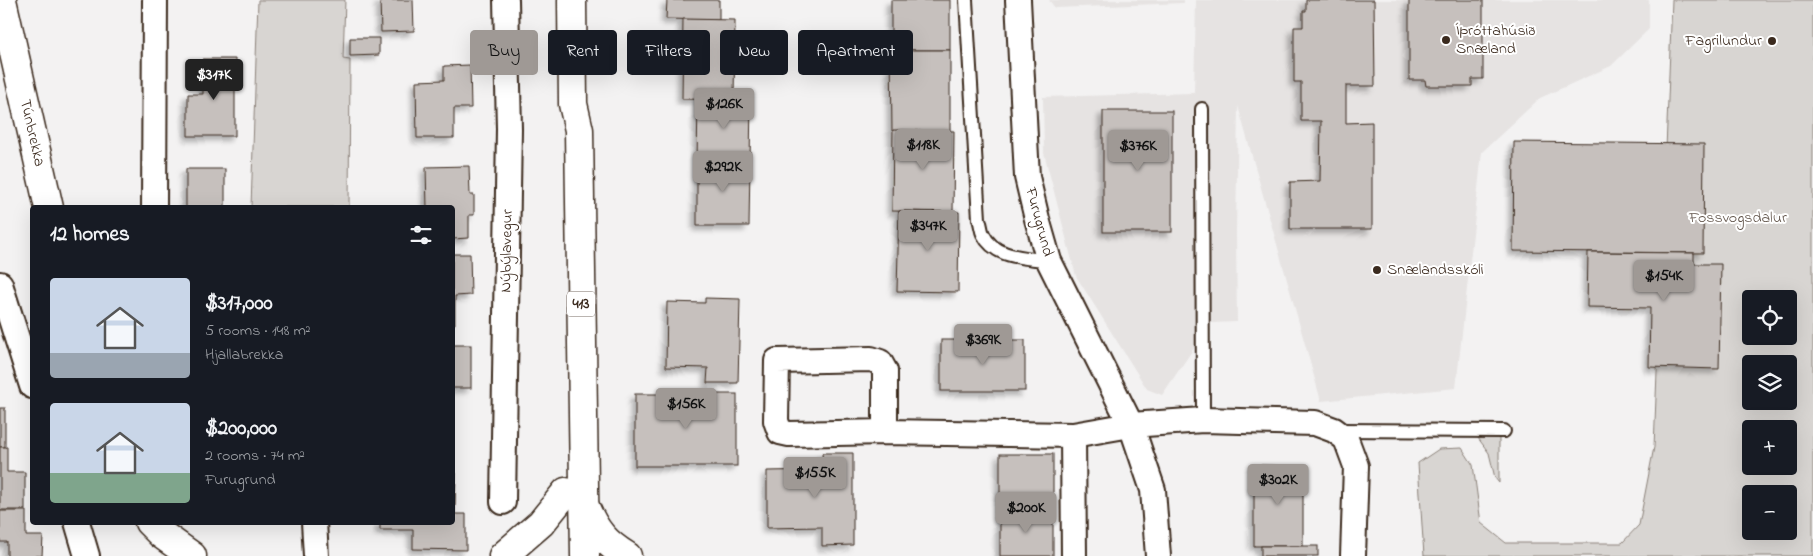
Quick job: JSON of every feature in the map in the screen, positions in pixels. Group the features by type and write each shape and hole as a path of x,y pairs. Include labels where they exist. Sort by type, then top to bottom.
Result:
{"main road":[{"name":"Túnbrekka","path":"2,0 48,205"},
{"name":"413","path":"567,556 575,498 579,130 573,104 572,0"},
{"name":"413","path":"575,498 585,556"},
{"path":"503,556 575,498 594,527 616,550 626,556"},
{"path":"152,525 161,534 192,556"}],"street":[{"path":"154,205 155,0"},
{"name":"Nýbýlavegur","path":"503,502 509,129 506,0"},
{"name":"Furugrund","path":"1018,0 1027,177 1049,261 1131,425 1153,490 1158,556"},
{"path":"0,284 30,380"},
{"path":"885,432 885,371 880,362 870,359 777,361 776,422 780,432 789,434 885,432 1073,435 1131,425 1203,420 1316,423 1334,430 1346,439 1356,466 1353,556"},
{"path":"1073,435 1074,556"},
{"path":"77,525 87,556"},
{"path":"314,525 316,556"}],"lane":[{"path":"966,0 980,219 983,234 995,249 1006,255 1049,261"},
{"path":"1202,109 1203,420"},
{"path":"1334,430 1504,431"}],"shaded area":[{"path":"1049,0 1184,0 1184,3 1055,8"},
{"name":"Snælandsskóli","path":"1196,0 1649,0 1649,29 1611,66 1540,98 1482,152 1456,388 1321,401 1238,106 1237,322 1211,323 1162,395 1147,389 1076,276 1044,153 1043,97 1194,93"}],"green space":[{"path":"258,0 345,0 343,59 350,60 349,205 251,205"},
{"name":"Fossvogsdalur","path":"1672,0 1813,0 1813,556 1424,556 1418,463 1439,449 1462,448 1473,465 1481,523 1506,543 1622,543 1639,525 1654,447"},
{"path":"1480,436 1499,436 1499,483 1495,478 1489,453 1478,438"}],"building":[{"path":"380,0 413,0 414,31 381,32"},
{"path":"667,0 719,0 719,20 666,19"},
{"path":"891,0 950,0 950,50 913,50 913,30 891,30"},
{"path":"1306,0 1374,0 1375,86 1346,86 1346,123 1372,122 1372,229 1290,229 1290,182 1320,181 1321,121 1301,121 1301,82 1294,82 1294,27 1303,27 1303,11 1306,11"},
{"name":"Íþróttahúsið Snæland","path":"1409,0 1483,0 1483,79 1472,79 1472,86 1426,86 1425,80 1409,80"},
{"path":"683,19 735,20 735,30 720,30 720,75 734,75 734,100 682,99 682,75 710,75 710,30 683,30"},
{"path":"350,38 379,38 379,55 350,56"},
{"path":"913,50 950,50 950,131 892,131 891,75 913,75"},
{"path":"203,59 235,59 235,136 188,136 188,94 203,94"},
{"path":"470,65 471,108 454,108 454,138 417,138 416,81 444,80 444,66"},
{"path":"698,100 751,100 750,161 697,161"},
{"path":"1103,111 1172,111 1172,232 1103,232"},
{"path":"893,130 954,131 953,212 892,211"},
{"path":"1514,142 1704,144 1703,253 1513,251"},
{"path":"697,161 750,161 749,226 697,226"},
{"path":"469,166 470,195 474,195 474,215 469,215 469,238 455,239 455,205 427,205 426,167"},
{"path":"186,169 225,169 225,205 186,205"},
{"path":"899,211 959,212 958,292 897,291"},
{"path":"1588,252 1694,253 1694,264 1721,264 1719,369 1649,367 1650,308 1587,307"},
{"path":"455,254 470,254 471,295 455,296"},
{"path":"705,298 740,299 738,383 707,383 708,368 666,367 667,302 705,303"},
{"path":"941,340 1025,340 1025,391 941,391"},
{"path":"455,345 471,345 471,388 455,388"},
{"path":"635,394 737,394 737,466 635,466"},
{"path":"0,408 5,408 5,447 0,447"},
{"path":"0,447 7,447 7,472 25,472 25,510 0,510"},
{"path":"822,453 853,453 853,545 822,546 822,527 767,528 767,471 823,470"},
{"path":"1000,454 1053,454 1053,512 1000,512"},
{"path":"1254,465 1303,466 1303,546 1254,546"},
{"path":"455,473 456,473 455,514"},
{"path":"0,511 26,511 26,536 43,536 42,556 7,556 7,542 0,542"},
{"path":"1000,512 1053,512 1053,556 1000,556"},
{"path":"455,514 466,514 466,550 413,549 413,530 380,530 380,525 455,525"},
{"path":"1261,546 1318,546 1318,556 1261,556"}],"place":[{"name":"Íþróttahúsið Snæland","path":"1446,40"},
{"name":"Fagrilundur","path":"1772,41"},
{"name":"Snælandsskóli","path":"1377,270"}]}
